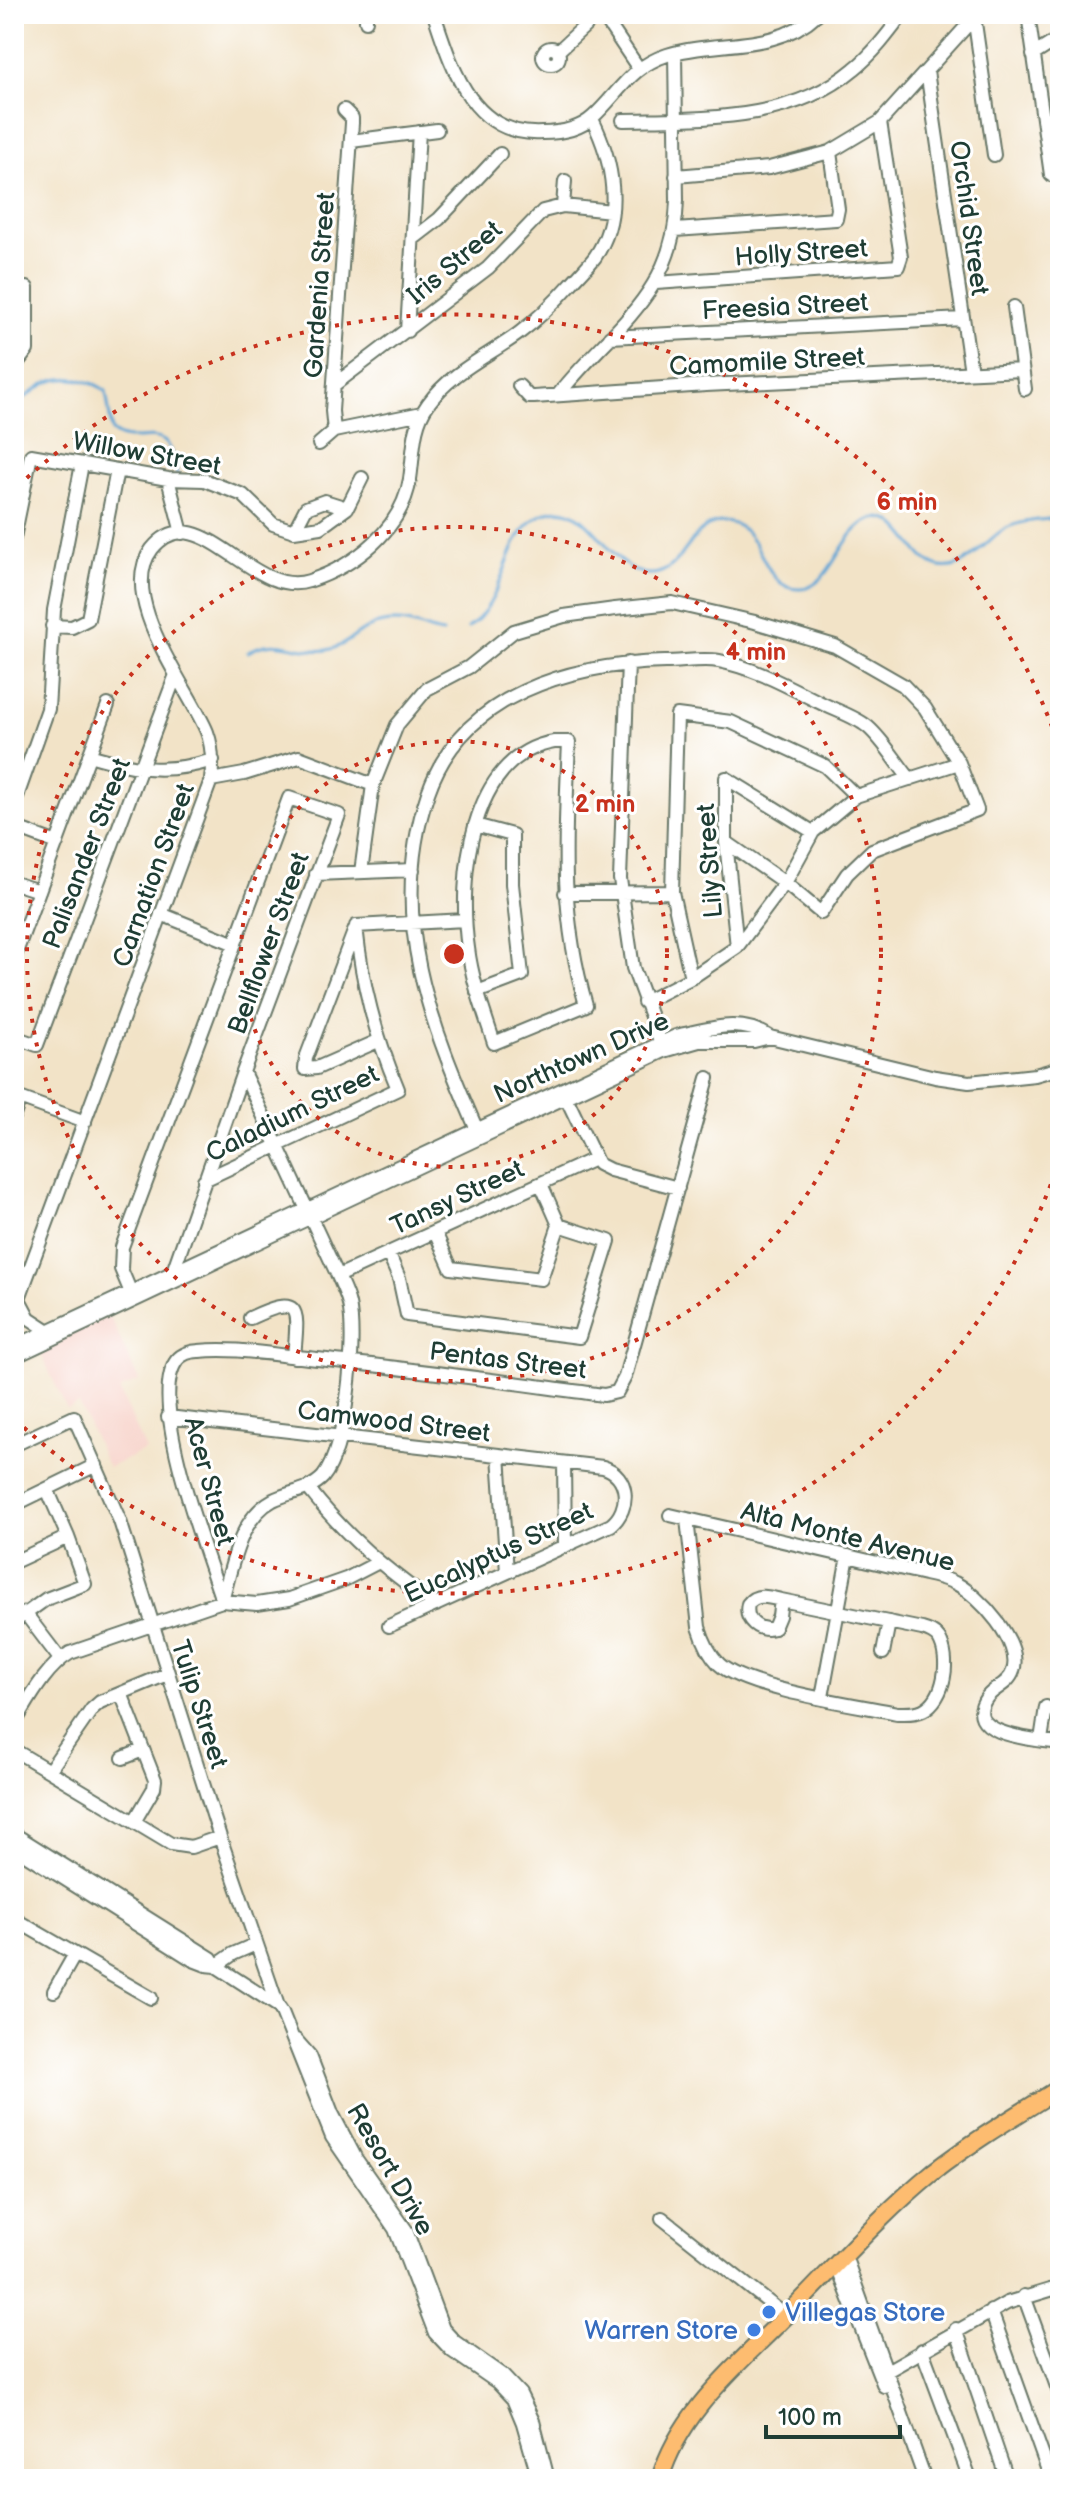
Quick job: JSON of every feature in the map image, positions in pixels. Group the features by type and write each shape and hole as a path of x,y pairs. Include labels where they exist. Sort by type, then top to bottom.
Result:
{"main road":[{"path":"660,2479 672,2446 688,2420 720,2382 840,2260 934,2172 1060,2088"}],"street":[{"path":"434,14 453,71 466,94 498,123 535,134 567,130 592,119 621,84 639,69 675,53 767,39 787,33 817,14"},
{"path":"558,51 600,14 639,69"},
{"path":"623,120 761,112 803,99 853,70 875,49 903,14"},
{"path":"1028,14 1051,175"},
{"path":"676,176 769,168 830,152 880,122 974,16"},
{"path":"974,16 994,155"},
{"path":"1033,55 1060,38"},
{"path":"558,395 656,283 675,230 675,53"},
{"name":"Orchid Street","path":"927,71 971,372"},
{"name":"Gardenia Street","path":"334,431 334,385 352,118 344,110"},
{"path":"168,479 182,533 206,538 254,572 271,580 306,582 367,548 392,525 406,495 422,413 434,396 459,372 518,334 556,300 594,258 607,230 613,194 606,151 592,119"},
{"name":"Holly Street","path":"656,283 903,270 880,122"},
{"path":"351,141 437,130"},
{"path":"407,331 419,132"},
{"path":"675,230 841,222 830,152"},
{"path":"413,239 439,219 500,154"},
{"path":"565,181 563,206 612,211"},
{"name":"Iris Street","path":"334,385 488,268 543,211 563,206"},
{"path":"14,363 27,350 27,288"},
{"path":"1014,307 1025,389"},
{"name":"Freesia Street","path":"610,337 963,319"},
{"name":"Camomile Street","path":"519,386 529,397 1022,370"},
{"path":"319,444 334,431 422,413"},
{"name":"Willow Street","path":"14,538 31,455 168,479 204,480 225,486 243,495 273,524 294,531"},
{"path":"14,805 48,709 52,626 82,464"},
{"path":"52,626 72,627 88,619 117,470"},
{"path":"294,531 321,527 347,508 362,478"},
{"path":"294,531 306,508 325,501 347,508"},
{"name":"Carnation Street","path":"14,1312 211,780 213,760 203,723 175,677 144,601 146,560 153,549 168,537 182,533"},
{"path":"361,872 373,785 397,725 427,689 469,667 514,631 564,616 672,603 755,622 835,646 903,685 925,708 959,763 977,810 872,850 847,874 821,913 785,883 726,842"},
{"path":"478,1132 446,1060 432,1017 415,952 412,923 413,870 427,795 449,751 464,731 482,715 523,691 579,671 628,663 717,661 761,673 867,726 910,779"},
{"path":"628,663 620,841 621,891 629,948 644,1002 662,1046"},
{"name":"Palisander Street","path":"14,1037 37,1045 175,677"},
{"path":"14,958 108,705"},
{"path":"691,978 672,892 677,715 731,722 825,766 856,796"},
{"path":"569,742 565,893 572,949 586,1005 494,1043 471,969 465,920 466,881 475,825 491,787 518,756 543,744 569,742"},
{"path":"89,755 141,769 175,770 213,760"},
{"path":"211,780 244,774 299,757 373,785"},
{"path":"644,1002 691,978 737,947 785,883 813,832 856,796 959,763"},
{"name":"Lily Street","path":"737,947 726,842 726,778 813,832"},
{"name":"Bellflower Street","path":"132,1296 121,1269 122,1247 289,798 339,815 170,1278"},
{"path":"475,825 512,835 512,884 522,975 477,992"},
{"path":"14,827 57,843"},
{"path":"316,874 413,870"},
{"path":"14,883 39,891"},
{"path":"565,893 672,892"},
{"name":"Bellflower Street","path":"161,914 235,944"},
{"path":"356,926 465,920"},
{"name":"Caladium Street","path":"356,926 306,1058 305,1069 317,1068 378,1041"},
{"name":"Caladium Street","path":"204,1180 398,1089 378,1041 364,984 356,926"},
{"name":"Northtown Drive","path":"14,1347 90,1316 662,1046 714,1028 730,1033 755,1027 770,1037 935,1077 969,1082 1035,1075 1060,1068"},
{"path":"222,1601 237,1549 248,1525 260,1509 274,1499 308,1488 321,1479 333,1460 340,1437 350,1362 349,1302 243,1072"},
{"name":"Pentas Street","path":"172,1371 185,1354 195,1351 350,1362 612,1395 622,1386 625,1377 708,1078"},
{"path":"563,1093 594,1159 610,1170 678,1188"},
{"path":"14,1115 17,1097 85,1122"},
{"name":"Tansy Street","path":"338,1276 594,1159"},
{"path":"435,1232 451,1268 541,1279 559,1225 541,1184"},
{"path":"388,1253 399,1278 407,1315 579,1337 609,1241 559,1225"},
{"path":"19,1299 29,1318 53,1333"},
{"path":"250,1318 276,1305 294,1309 297,1324 294,1357"},
{"name":"Northtown Drive","path":"14,1357 53,1333"},
{"name":"Acer Street","path":"172,1371 167,1398 168,1417 222,1601"},
{"name":"Tulip Street","path":"14,1445 74,1417 120,1521 220,1837 278,2006"},
{"name":"Camwood Street","path":"168,1417 613,1470"},
{"path":"499,1455 507,1572"},
{"path":"564,1463 565,1546"},
{"path":"14,1505 96,1465"},
{"name":"Eucalyptus Street","path":"389,1626 619,1519 623,1484 613,1470"},
{"path":"308,1488 331,1518 377,1563 436,1605"},
{"path":"14,1622 46,1599 85,1584 47,1489"},
{"name":"Alta Monte Avenue","path":"670,1515 942,1578 956,1584 982,1605 1002,1628 1015,1657 1012,1675 985,1701 985,1722 994,1731 1060,1743"},
{"path":"687,1519 699,1627 703,1641 719,1664 745,1679 908,1714 925,1709 933,1701 944,1671 943,1651 933,1633 781,1600"},
{"path":"14,1562 68,1537"},
{"path":"822,1697 848,1556"},
{"path":"14,1724 60,1659 222,1601 257,1604 289,1599 346,1579 377,1563"},
{"path":"25,1613 60,1659"},
{"path":"883,1653 889,1622"},
{"path":"49,1771 92,1709 167,1674"},
{"path":"121,1693 155,1780 154,1788 134,1822"},
{"path":"1041,1740 1046,1707"},
{"path":"14,1750 181,1847 191,1847 220,1837"},
{"path":"123,1758 143,1750"},
{"path":"14,1834 106,1897"},
{"path":"14,1847 211,1958 216,1966 278,2006"},
{"path":"14,1919 151,1998"},
{"path":"216,1966 256,1944"},
{"path":"54,1991 75,1954"},
{"name":"Resort Drive","path":"278,2006 294,2038 300,2061 332,2137 395,2229 435,2333 452,2351 497,2382 513,2399 539,2479"},
{"name":"Resort Drive","path":"294,2038 310,2056 350,2149 406,2230 443,2329 455,2342 502,2375 527,2406 548,2479"},
{"path":"662,2218 786,2316"},
{"path":"840,2260 887,2371 925,2479"},
{"path":"840,2260 919,2479"},
{"path":"887,2371 991,2311 1024,2296 1060,2287"},
{"path":"1024,2296 1060,2395"},
{"path":"991,2311 1051,2479"},
{"path":"956,2329 1007,2479"},
{"path":"922,2350 970,2479"}],"shaded area":[{"path":"109,1315 139,1381 119,1390 146,1450 108,1468 79,1404 67,1410 39,1349"}],"waterway":[{"path":"14,401 56,380 71,379 94,384 106,391 112,431 122,437 160,439 167,444 173,456 177,475"},
{"path":"468,628 492,600 522,533 533,520 548,512 563,510 577,516 623,563 636,571 651,574 671,566 693,539 710,525 721,522 735,524 754,542 776,578 786,586 799,589 810,587 819,580 851,536 870,520 881,518 891,521 930,563 950,567 968,560 998,533 1012,525 1060,518"},
{"path":"248,652 267,645 327,650 383,623 410,623 443,633"}],"place":[{"name":"Villegas Store","path":"769,2312"},
{"name":"Warren Store","path":"754,2330"}]}
